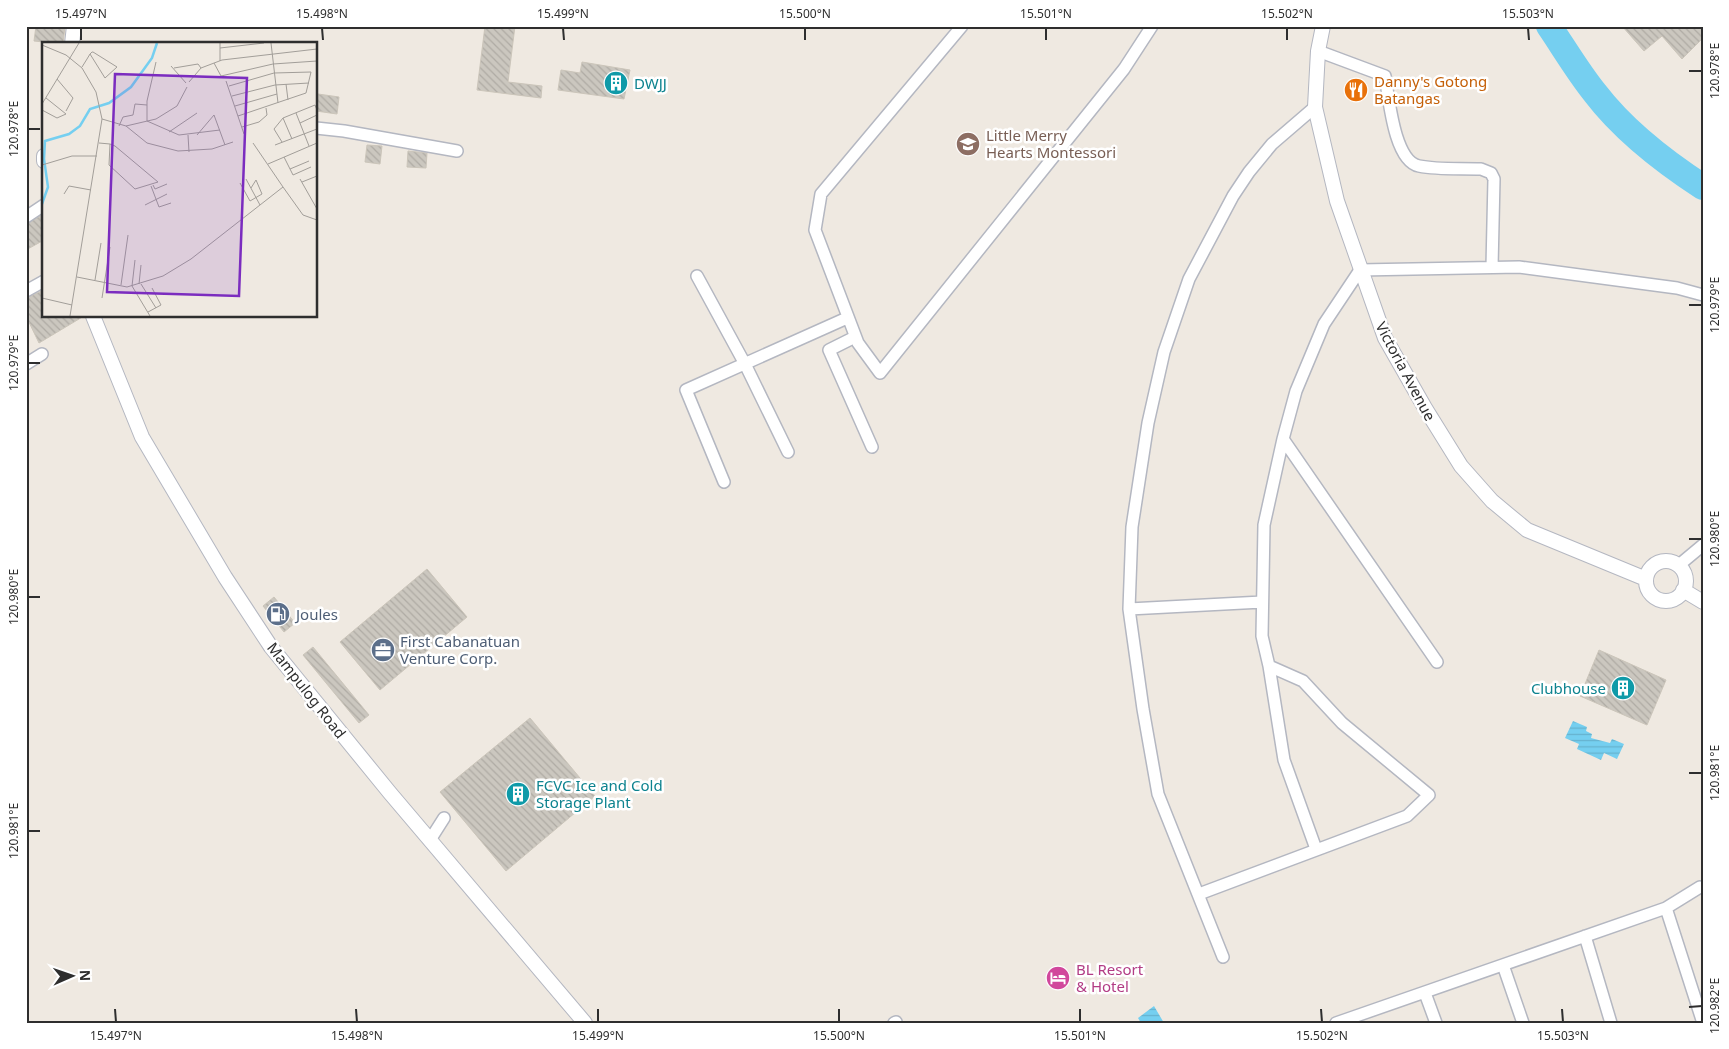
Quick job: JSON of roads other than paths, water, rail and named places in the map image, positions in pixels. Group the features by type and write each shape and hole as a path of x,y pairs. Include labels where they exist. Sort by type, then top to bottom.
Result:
{"street":[{"path":"72,42 74,26"},
{"path":"962,26 822,194 815,230 855,337 880,373 1124,69 1152,26"},
{"name":"Victoria Avenue","path":"1323,26 1318,51 1315,107 1337,201 1385,338 1425,408 1461,466 1492,501 1527,530 1646,579"},
{"path":"1318,51 1385,76 1400,150 1407,160 1418,166 1481,169 1491,173 1494,179 1492,267"},
{"path":"1223,957 1158,794 1143,710 1129,609 1132,527 1148,423 1164,352 1189,279 1233,196 1249,172 1272,144 1315,107"},
{"path":"318,128 457,151"},
{"path":"26,217 42,206"},
{"path":"1316,849 1284,760 1269,666 1262,636 1264,525 1296,391 1324,324 1360,270 1492,267 1539,270 1677,288 1703,295"},
{"path":"697,276 745,364 788,452"},
{"path":"26,291 42,282"},
{"name":"Mampulog Road","path":"94,318 142,437 225,577 281,659 430,840 585,1023"},
{"path":"724,482 686,390 847,318"},
{"path":"855,337 829,350 872,447"},
{"path":"26,364 42,354"},
{"path":"1283,439 1437,662"},
{"path":"1679,565 1703,545"},
{"path":"1667,561 1679,565 1686,577 1683,590 1674,599 1660,600 1650,592 1646,579 1651,568 1656,564 1667,561"},
{"path":"1683,590 1703,602"},
{"path":"1129,609 1262,602"},
{"path":"1199,894 1407,816 1428,795 1342,723 1302,682 1269,666"},
{"path":"430,840 444,818"},
{"path":"1338,1022 1666,908 1700,887"},
{"path":"1666,908 1703,1023"},
{"path":"1585,936 1611,1023"},
{"path":"1504,965 1523,1023"},
{"path":"1425,993 1436,1023"}],"water":[{"path":"1573,721 1587,727 1586,731 1592,734 1591,738 1610,743 1612,739 1624,744 1617,759 1604,753 1601,760 1577,749 1579,744 1565,738"},
{"path":"1154,1006 1164,1023 1141,1023 1138,1018"}],"waterway":[{"path":"1549,26 1589,85 1618,120 1659,156 1703,187"}],"place":[{"name":"DWJJ","path":"616,83"},
{"name":"Danny's Gotong Batangas","path":"1356,90"},
{"name":"Little Merry Hearts Montessori","path":"968,144"},
{"name":"Joules","path":"278,614"},
{"name":"First Cabanatuan Venture Corp.","path":"383,650"},
{"name":"Clubhouse","path":"1623,688"},
{"name":"FCVC Ice and Cold Storage Plant","path":"518,794"},
{"name":"BL Resort & Hotel","path":"1058,978"}]}
